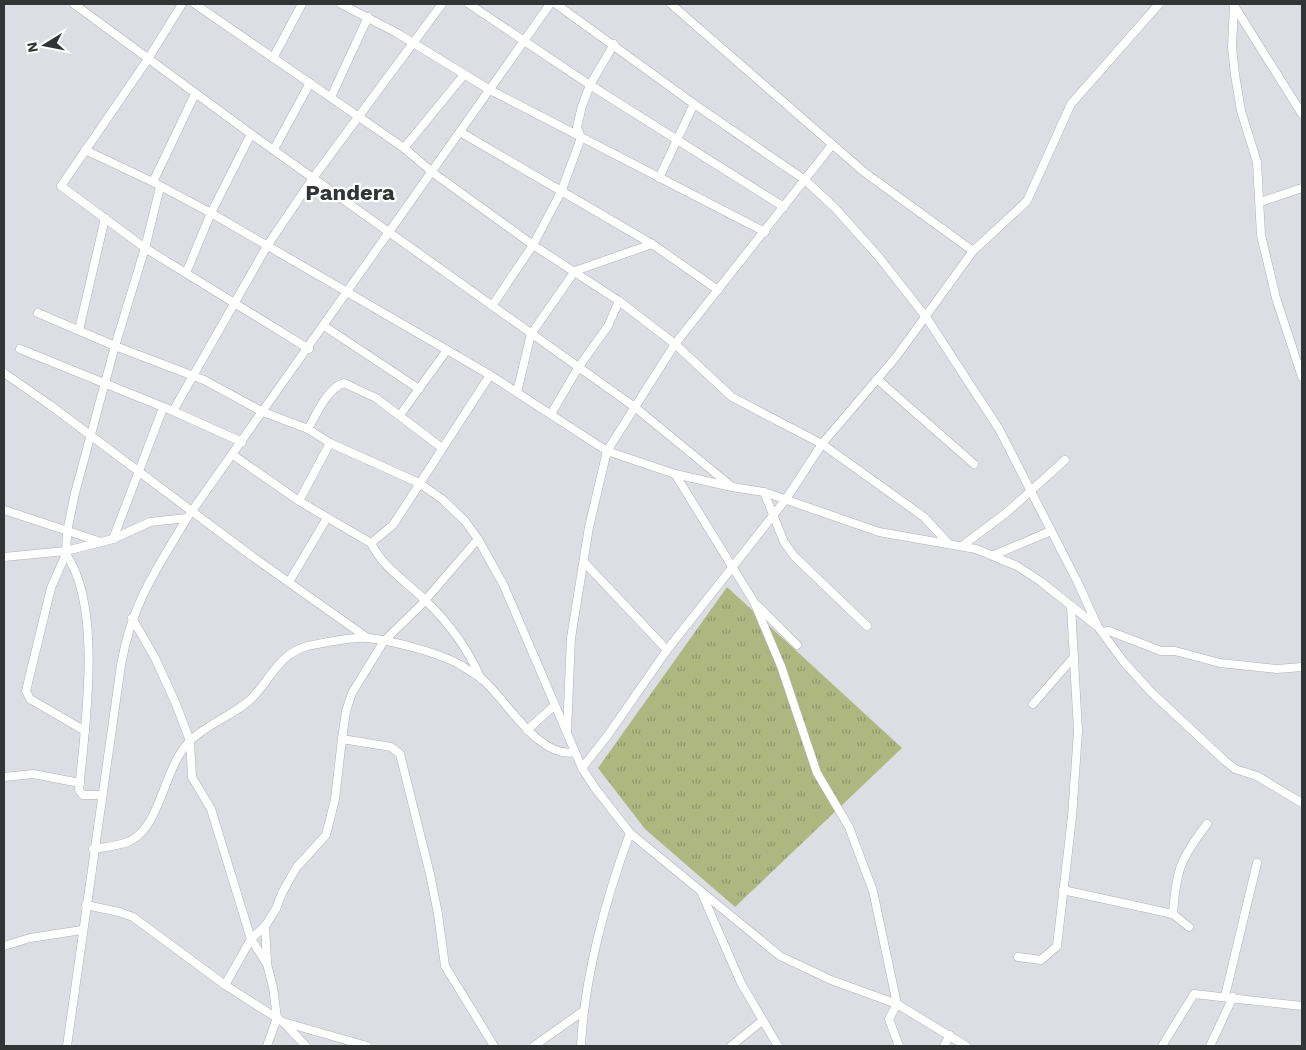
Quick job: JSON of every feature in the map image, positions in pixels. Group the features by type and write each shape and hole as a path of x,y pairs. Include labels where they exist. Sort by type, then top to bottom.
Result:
{"street":[{"path":"74,4 195,94 636,408 732,487"},
{"path":"182,4 148,59 61,186 145,248 308,348"},
{"path":"195,4 358,115 404,148 432,172 533,245 619,301 676,344 732,398 822,444 924,517 949,544"},
{"path":"273,58 302,4"},
{"path":"341,4 413,43 463,76 765,232"},
{"path":"173,411 191,375 267,246 358,115 442,4"},
{"path":"469,4 590,85 784,207"},
{"path":"66,1046 121,665 132,618 144,589 187,518 264,412 550,4"},
{"path":"556,4 614,44 694,104 805,180 835,208 878,256 926,317 999,429 1100,629 1151,692 1225,761 1236,769 1257,776 1302,803"},
{"path":"671,4 832,145 888,190 973,251"},
{"path":"582,768 608,735 667,650 786,499 822,444 926,317 973,251 1027,201 1071,104 1159,4"},
{"path":"1234,4 1302,114"},
{"path":"1234,4 1232,47 1234,75 1241,111 1256,156 1260,226 1267,263 1281,316 1302,377"},
{"path":"331,97 368,17"},
{"path":"492,306 533,245 560,192 581,138 578,119 590,85 614,44"},
{"path":"404,148 463,76"},
{"path":"274,149 310,83"},
{"path":"85,731 30,699 26,691 51,588 66,552 67,532 115,346 145,248 157,185 195,94"},
{"path":"659,178 694,104"},
{"path":"460,132 652,244 718,290"},
{"path":"186,273 211,213 251,134"},
{"path":"567,733 571,638 584,562 607,451 618,431 636,408 676,344 832,145"},
{"path":"85,150 211,213 490,375 607,451 675,474 764,492 879,532 962,546 994,555 1040,581 1100,629 1161,651 1175,652 1220,663 1277,669 1302,667"},
{"path":"1260,202 1302,188"},
{"path":"79,330 105,218"},
{"path":"517,392 531,334 575,271 652,244"},
{"path":"552,414 578,368 608,326 619,301"},
{"path":"38,314 191,375 264,412 308,429 330,443 419,483 458,513 478,539 504,586 582,768 594,788 630,834 780,956 831,980 897,1004 966,1046"},
{"path":"324,326 419,388"},
{"path":"20,349 30,351 242,442"},
{"path":"400,415 446,350"},
{"path":"4,374 92,436 288,582 366,637 450,659 481,679"},
{"path":"371,543 392,525 490,375"},
{"path":"877,379 974,464"},
{"path":"308,429 330,394 339,384 344,383 376,398 442,448"},
{"path":"113,540 163,408"},
{"path":"299,501 330,443"},
{"path":"233,455 299,501 371,543 378,557 386,566 426,600 462,642 481,679 527,730 555,751 563,753 575,752"},
{"path":"962,546 1031,492 1065,460"},
{"path":"675,474 754,602 784,675 818,773 849,826 873,891 897,1004"},
{"path":"764,492 784,542 794,556 866,626"},
{"path":"4,510 102,543"},
{"path":"4,558 66,552 113,540 150,522 187,518"},
{"path":"288,582 327,518"},
{"path":"994,555 1051,531"},
{"path":"225,985 251,939 265,926 276,909 282,893 296,868 326,835 335,799 346,711 352,693 384,642 426,600 478,539"},
{"path":"66,552 80,582 87,610 87,700 80,783 81,794 101,795"},
{"path":"584,562 667,650"},
{"path":"754,602 797,645"},
{"path":"1018,957 1041,960 1054,951 1057,946 1072,817 1078,731 1072,658 1071,606"},
{"path":"132,618 155,658 190,741 192,777 211,809 251,939 267,964"},
{"path":"93,849 125,843 143,830 153,814 170,769 190,741 251,699 286,656 294,650 366,637"},
{"path":"1033,704 1072,658"},
{"path":"527,730 555,705"},
{"path":"342,739 391,747 400,754 430,874 438,914 444,966 494,1046"},
{"path":"4,777 33,774 80,783"},
{"path":"1173,914 1175,881 1181,862 1189,847 1207,824"},
{"path":"580,1046 582,1012 610,892 630,834"},
{"path":"1213,1045 1229,997 1257,863"},
{"path":"1063,890 1173,914 1189,927"},
{"path":"701,892 741,983 778,1046"},
{"path":"86,905 119,912 133,918 225,985 280,1020 306,1046"},
{"path":"265,926 267,964 280,1020 267,1046"},
{"path":"4,946 30,938 82,930"},
{"path":"1162,1046 1193,996 1197,994 1302,1006"},
{"path":"897,1004 889,1018 899,1046"},
{"path":"534,1046 582,1012"},
{"path":"280,1020 366,1046"},
{"path":"731,1046 762,1021"},
{"path":"944,1046 950,1036"}],"green space":[{"path":"727,587 902,748 735,907 645,829 598,768"}],"district":[{"name":"Pandera","path":"350,192"}]}
